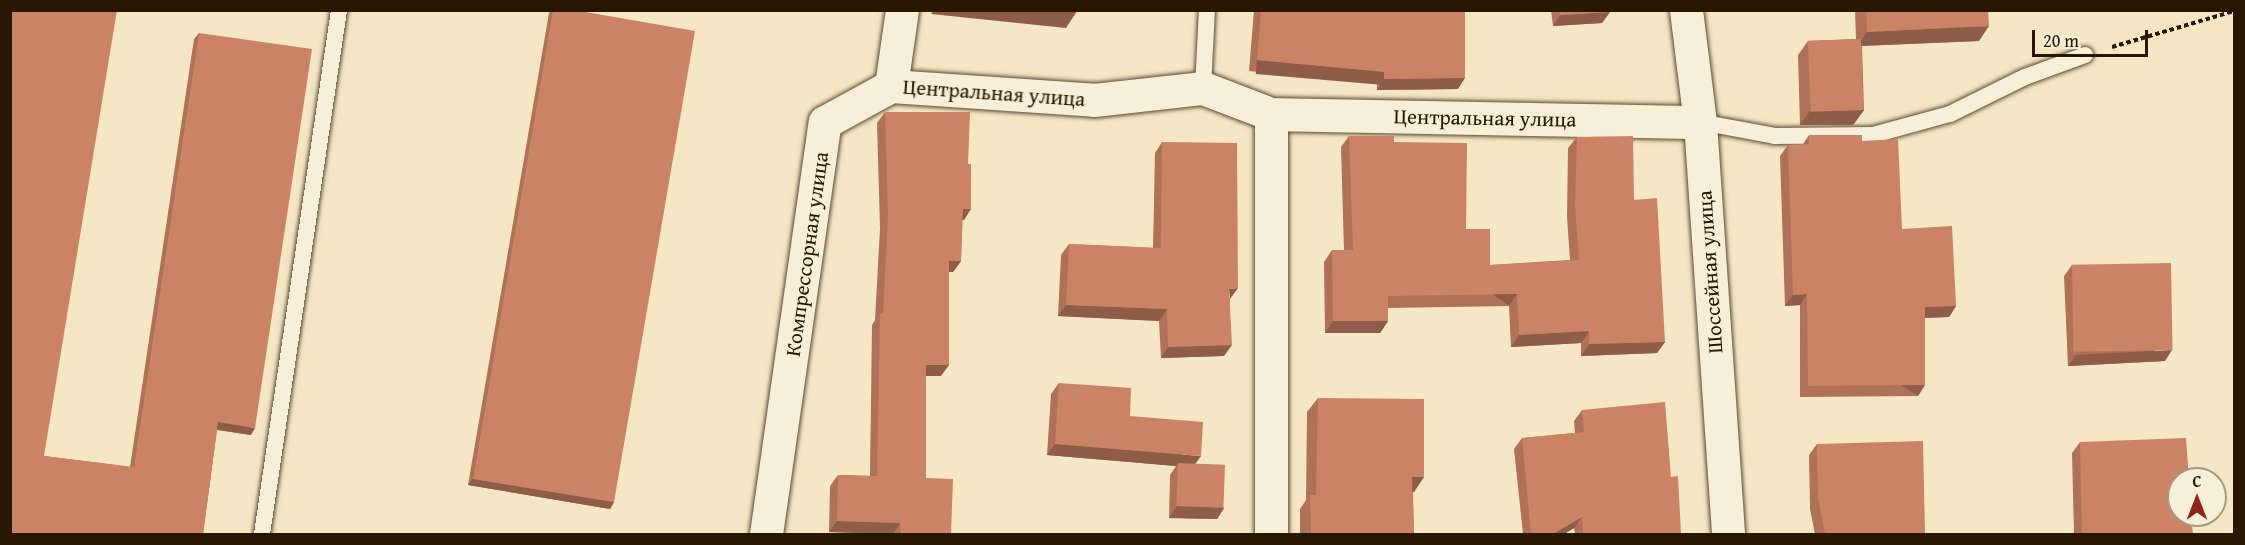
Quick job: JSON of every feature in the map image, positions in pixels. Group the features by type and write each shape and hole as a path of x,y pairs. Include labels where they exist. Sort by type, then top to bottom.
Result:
{"street":[{"path":"891,86 902,10"},
{"name":"Шоссейная улица","path":"1686,10 1700,122 1728,534"},
{"name":"Центральная улица","path":"891,86 1094,100 1203,88 1271,114 1700,122"},
{"name":"Компрессорная улица","path":"766,534 825,122 891,86"},
{"path":"1271,114 1271,534"}],"lane":[{"path":"262,534 339,10"},
{"path":"1203,88 1207,10"},
{"path":"1700,122 1775,136 1873,135 1950,114 2025,77 2085,56"}],"path":[{"path":"2085,56 2235,11"}],"building":[{"path":"10,10 117,10 44,456 134,467 199,33 312,49 255,428 218,422 203,534 10,534"},
{"path":"553,10 574,10 695,31 614,502 473,479"},
{"path":"1261,10 1465,10 1465,78 1384,79 1384,72 1257,60"},
{"path":"1560,10 1610,10 1610,12 1560,15"},
{"path":"1866,10 1988,10 1989,26 1867,32"},
{"path":"1861,39 1863,110 1811,112 1808,41"},
{"path":"885,112 970,112 968,164 971,164 971,209 963,209 961,261 949,261 949,365 926,365 926,478 953,479 951,534 901,534 900,523 837,521 838,475 877,476 880,314 883,314 888,216"},
{"path":"1809,135 1862,135 1862,141 1898,139 1902,229 1952,226 1956,306 1925,307 1925,385 1808,386 1807,294 1793,295 1788,145 1809,144"},
{"path":"1349,136 1394,136 1394,142 1467,143 1466,229 1490,229 1490,265 1579,260 1575,205 1577,137 1633,136 1634,200 1657,198 1665,342 1589,344 1589,331 1519,335 1517,294 1388,296 1388,321 1333,321 1332,250 1353,250"},
{"path":"1162,142 1237,143 1238,288 1229,289 1232,345 1168,347 1167,309 1066,305 1069,244 1161,248"},
{"path":"2171,263 2173,350 2074,352 2072,265"},
{"path":"1059,383 1131,388 1130,416 1203,422 1201,456 1055,444"},
{"path":"1318,398 1424,399 1424,477 1412,477 1414,534 1311,534 1310,495 1316,495"},
{"path":"1665,402 1671,477 1678,476 1681,534 1583,534 1582,517 1553,534 1531,534 1522,438 1584,432 1582,410"},
{"path":"2186,438 2188,467 2167,467 2167,527 2192,527 2193,534 2082,534 2080,442"},
{"path":"1923,441 1925,534 1825,534 1818,498 1817,444"},
{"path":"1178,463 1225,465 1223,508 1176,506"}]}
